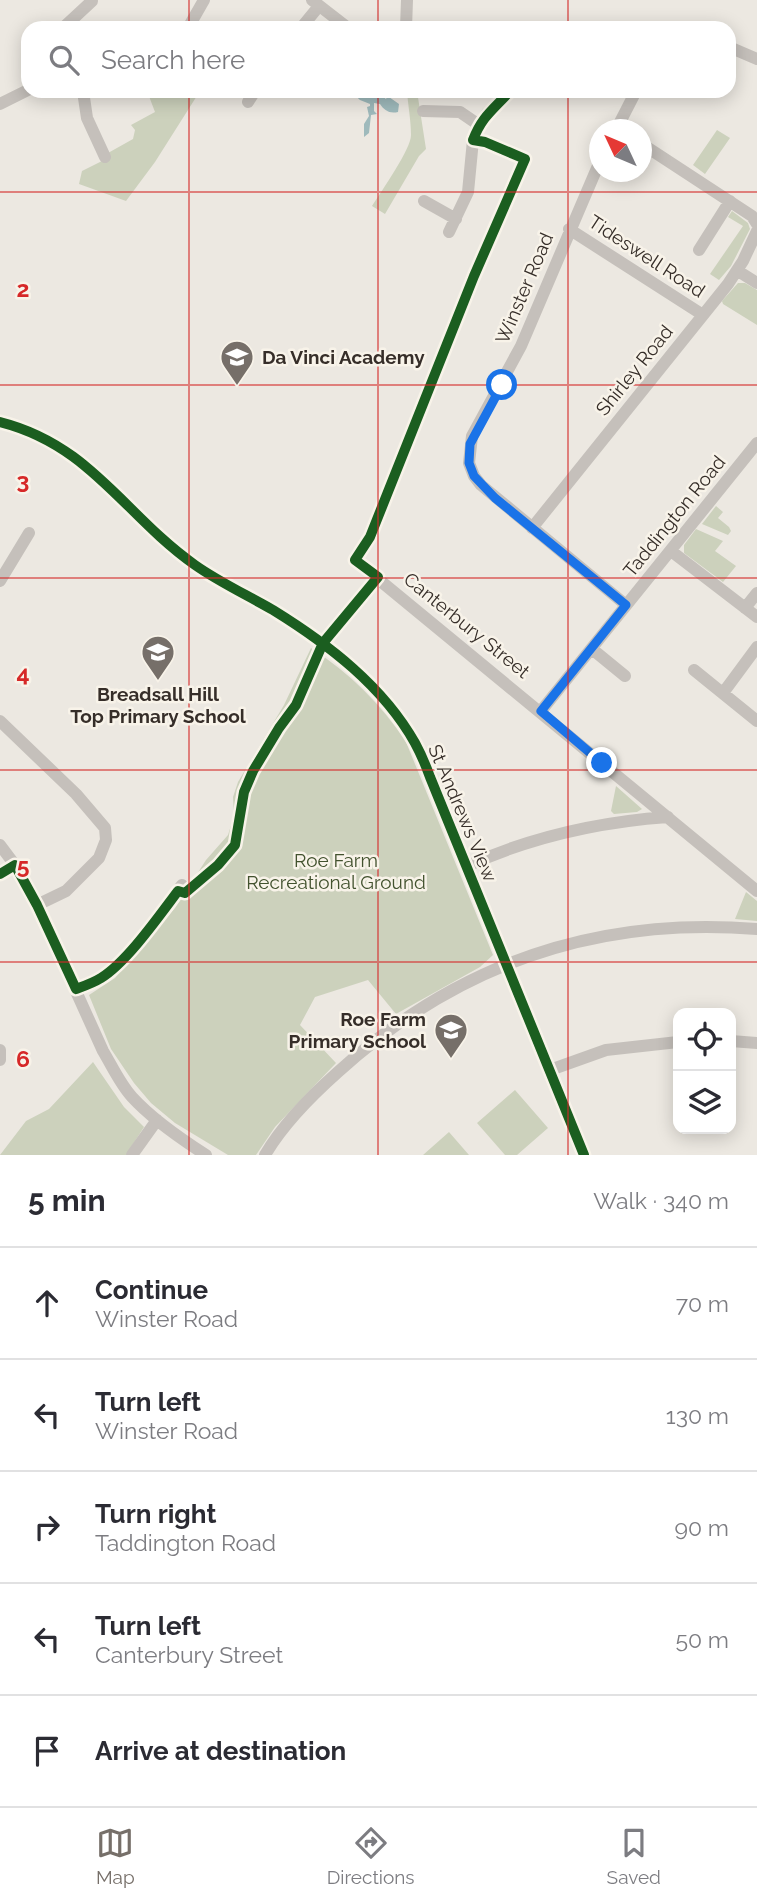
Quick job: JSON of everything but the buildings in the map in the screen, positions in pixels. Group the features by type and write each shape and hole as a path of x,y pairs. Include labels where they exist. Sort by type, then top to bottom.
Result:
{"street":[{"path":"192,21 204,0"},
{"path":"406,21 407,0"},
{"path":"71,21 92,1"},
{"path":"305,21 315,3 339,21"},
{"path":"736,50 757,59"},
{"path":"0,104 21,94"},
{"path":"84,98 87,118 105,157"},
{"path":"449,232 468,192 473,140 486,113 502,98"},
{"path":"623,119 633,98"},
{"path":"423,111 460,112 479,125"},
{"path":"473,140 485,142 526,159"},
{"path":"652,150 752,216 757,224"},
{"name":"Winster Road","path":"590,182 521,346 472,436 470,467 477,481 626,605"},
{"path":"424,201 456,219"},
{"path":"699,250 730,201"},
{"name":"Tideswell Road","path":"569,229 703,315"},
{"name":"Shirley Road","path":"532,528 738,271 757,231"},
{"path":"738,271 757,283"},
{"name":"St Andrews View","path":"0,422 41,436 72,454 94,471 193,564 323,643 381,695 416,743 584,1155"},
{"name":"Taddington Road","path":"541,711 757,443"},
{"path":"0,581 24,553 29,533"},
{"path":"671,551 757,617"},
{"name":"Canterbury Street","path":"355,560 379,577 757,891"},
{"name":"Canterbury Street","path":"323,643 379,577"},
{"path":"745,608 757,593"},
{"path":"723,693 757,647"},
{"path":"592,649 625,676"},
{"path":"694,670 757,720"},
{"path":"0,721 76,794 105,828 106,840 99,858 66,891 37,905"},
{"path":"467,866 500,852 563,832 616,821 668,817"},
{"path":"0,845 15,865 37,905 103,1051 116,1073 132,1097 157,1120 206,1155"},
{"path":"0,874 15,865"},
{"path":"76,989 100,979 112,970 170,894 183,885"},
{"path":"265,1155 273,1140 318,1089 364,1048 438,998 507,964 554,947 612,933 697,926 757,929"},
{"path":"736,1041 757,1043"},
{"path":"550,1070 607,1050 673,1043"},
{"path":"0,1050 0,1060"},
{"path":"132,1155 157,1120"}],"green space":[{"path":"150,98 196,98 155,162 126,201 79,184 82,171 110,157 108,153 133,139 135,130 131,125 155,112"},
{"path":"408,98 418,98 426,149 419,156 385,214 372,206 406,150 411,129"},
{"path":"717,130 730,138 705,174 693,165"},
{"path":"732,211 748,223 750,229 731,266 719,280 710,274 743,226 728,217"},
{"path":"738,283 745,283 757,290 757,325 723,304 722,301"},
{"path":"716,506 723,512 718,518 731,531 728,535 702,524"},
{"path":"696,529 723,541 715,551 736,566 723,582 684,553 684,545"},
{"name":"Roe Farm Recreational Ground","path":"311,648 364,690 406,742 493,955 480,967 396,1014 368,980 315,997 300,1025 336,1063 275,1127 256,1155 228,1155 175,1123 151,1103 111,1049 89,995 115,978 175,908 206,860 228,835 234,816 233,797 238,782 284,705"},
{"path":"616,786 642,809 614,814 611,811"},
{"path":"746,892 757,901 757,921 735,919"},
{"path":"93,1062 124,1107 144,1127 126,1155 0,1155 26,1121 49,1109"},
{"path":"515,1090 548,1128 517,1155 505,1155 477,1123"},
{"path":"449,1132 469,1155 423,1155"}],"water":[{"path":"358,98 390,98 399,104 398,112 389,112 380,104 374,103 374,111 377,114 371,115 369,133 364,137 364,124 369,116 367,107 370,104"}],"cycle path":[{"path":"0,874 15,865 76,989 111,971 142,938 178,891 185,893 218,865 235,845 244,792 253,771 296,705 323,643 378,577 355,560 370,537 474,276 525,159 485,142 473,140 484,119 504,98"},
{"path":"0,422 32,433 83,464 147,525 195,565 314,637 353,668 387,703 402,722 423,760 584,1155"}],"place":[{"name":"Da Vinci Academy","path":"237,387"},
{"name":"Breadsall Hill Top Primary School","path":"158,682"},
{"name":"Roe Farm Primary School","path":"451,1060"}],"route":[{"path":"502,385 472,436 469,463 474,476 495,498 626,605 541,711 602,763"}]}
